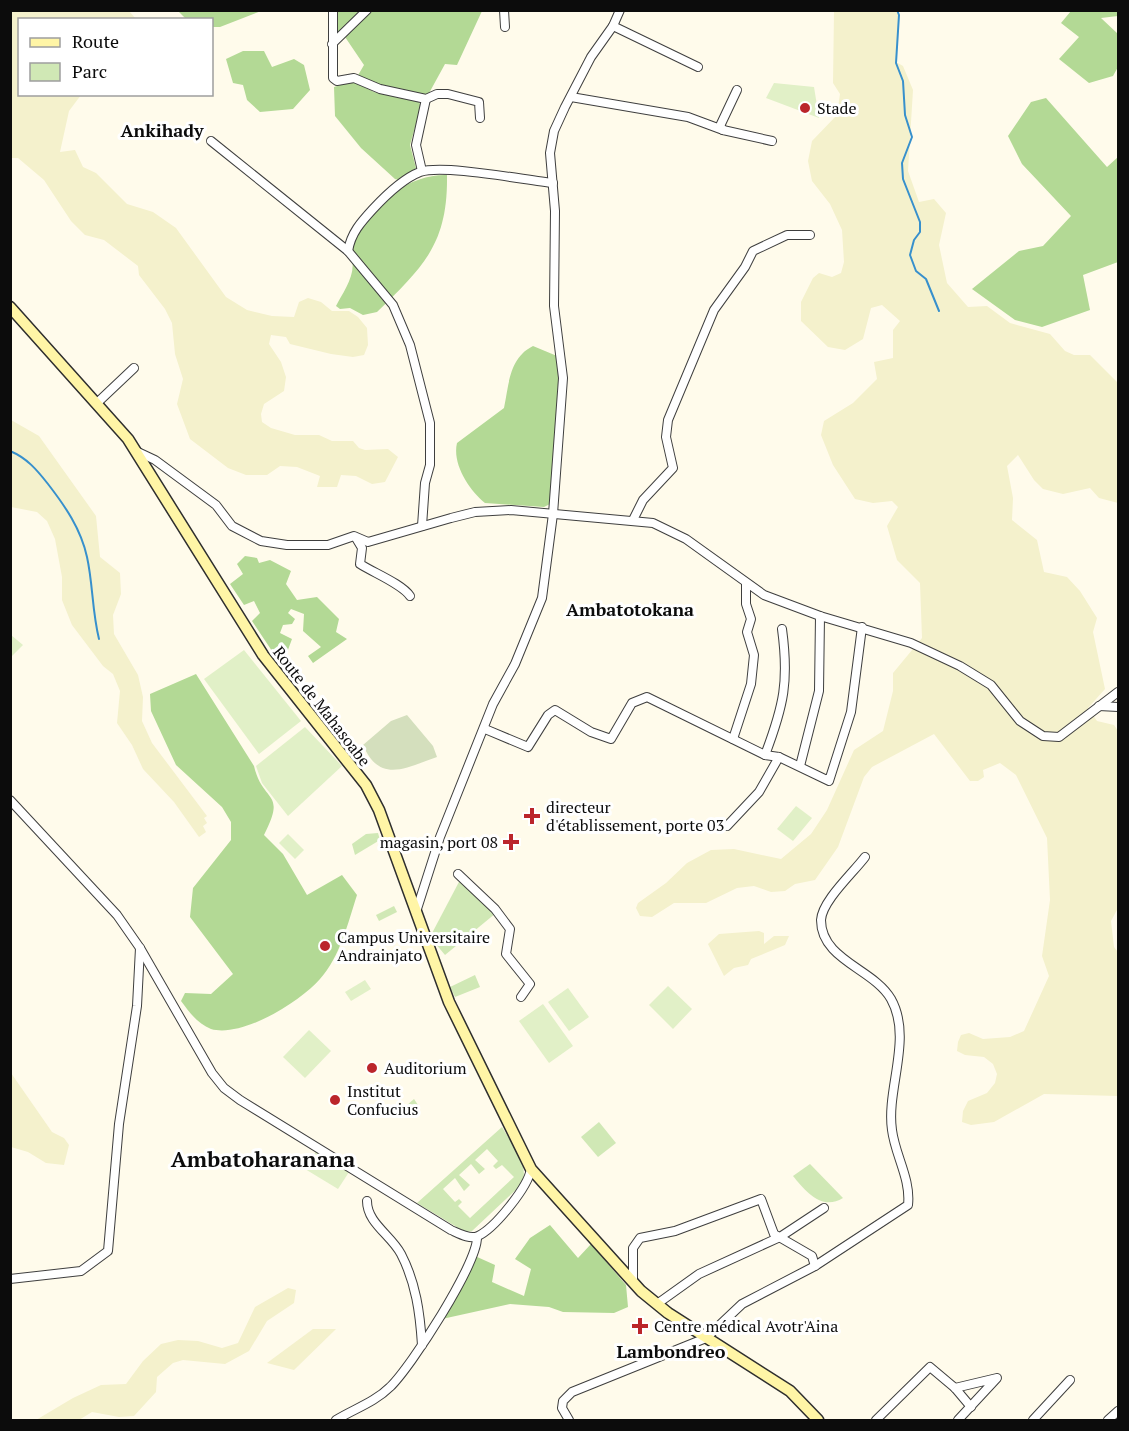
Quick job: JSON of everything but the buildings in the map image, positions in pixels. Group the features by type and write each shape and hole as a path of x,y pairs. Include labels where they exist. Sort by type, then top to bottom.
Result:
{"street":[{"path":"333,10 332,74 337,81 354,78 380,89 426,99 437,93 479,102 480,118"},
{"path":"332,44 368,10"},
{"path":"504,10 505,27"},
{"path":"416,912 440,837 493,704 515,664 542,598 553,514 563,378 554,306 553,183 550,153 554,131 599,43 614,26 620,10"},
{"path":"614,26 698,67"},
{"path":"723,130 720,126 737,90"},
{"path":"571,97 688,117 723,130 772,141"},
{"path":"422,171 416,145 426,99"},
{"path":"211,141 348,251 393,305 420,375 430,423 430,465 425,483 422,526"},
{"path":"348,251 354,232 366,217 399,184 422,171 468,172 553,183"},
{"path":"633,520 643,500 673,468 666,437 668,420 714,310 759,246 787,235 810,235"},
{"name":"Route de Mahasoabe","path":"10,307 98,403 136,452 263,655 366,785 379,810 462,1032 531,1169 633,1282 657,1304 790,1391 818,1420"},
{"path":"98,403 134,368"},
{"path":"136,452 154,460 216,505 232,526 261,541 306,547 328,545 354,536 368,542 386,539 422,526 476,512 511,510 653,523 674,532 764,595 820,616 911,643 960,666 991,685 1020,721 1043,736 1059,737 1119,692"},
{"path":"354,536 362,549 360,564 388,582 404,588 410,596"},
{"path":"734,739 752,684 754,655 747,632 751,619 746,604 746,584"},
{"path":"800,766 819,691 820,616"},
{"path":"484,729 528,747 548,715 555,711 591,732 611,739 632,703 647,697 765,755 779,757 829,781 851,712 862,627"},
{"path":"765,755 778,720 786,680 782,629"},
{"path":"1099,706 1119,706"},
{"path":"727,826 759,792 779,757"},
{"path":"10,800 117,915 140,948 198,1051 224,1088 451,1230 477,1237"},
{"path":"568,1420 562,1408 563,1401 572,1392 706,1338 742,1304 815,1266 908,1205 910,1192 891,1130 892,1103 899,1056 896,1014 891,998 877,983 840,956 824,935 821,921 823,909 865,857"},
{"path":"458,874 495,909 510,929 506,954 530,984 521,997"},
{"path":"10,1279 81,1271 108,1251 118,1124 137,1006 140,948"},
{"path":"336,1420 375,1399 390,1387 422,1345 473,1256 477,1237 526,1185 531,1169"},
{"path":"633,1282 633,1248 640,1238 675,1232 761,1199 766,1220 774,1234 812,1256 815,1266"},
{"path":"367,1201 368,1214 400,1253 410,1277 419,1304 422,1345"},
{"path":"657,1304 699,1274 780,1237 824,1208"},
{"path":"876,1420 930,1367 955,1388 971,1407"},
{"path":"955,1388 997,1378 958,1420"},
{"path":"1033,1420 1070,1380"},
{"path":"1108,1420 1119,1411"}],"shaded area":[{"path":"10,11 129,11 135,18 18,18 18,96 80,96 69,111 60,152 75,150 83,167 96,173 127,204 153,212 176,228 226,297 247,310 272,316 294,317 299,302 308,298 321,302 332,311 349,311 358,317 367,328 368,345 364,355 353,357 331,354 290,344 286,337 271,335 269,344 281,362 286,377 284,391 264,404 261,414 262,422 271,428 295,435 319,435 332,441 353,441 359,448 365,450 388,449 398,457 385,482 372,484 356,476 341,475 337,487 317,487 320,476 297,467 280,466 267,475 246,475 228,468 190,439 177,404 183,379 175,354 172,323 165,309 139,275 138,266 104,240 85,235 71,221 44,180 18,158 11,158"},
{"path":"834,11 897,11 899,15 896,62 903,66 913,90 908,171 919,202 934,199 946,213 939,245 947,283 968,307 987,306 1010,323 1050,334 1065,351 1074,355 1090,355 1118,383 1118,503 1099,498 1090,488 1063,494 1043,489 1034,480 1018,455 1007,466 1013,498 1012,520 1037,540 1044,572 1067,577 1080,591 1097,618 1093,632 1105,689 1088,708 1097,721 1114,725 1118,731 1118,908 1111,921 1114,947 1118,952 1118,1096 1044,1094 994,1122 971,1125 962,1122 963,1111 968,1101 987,1093 995,1083 997,1074 993,1064 984,1057 965,1055 957,1051 958,1042 961,1035 969,1033 983,1039 1010,1037 1024,1031 1049,976 1042,956 1050,900 1047,838 1016,775 1000,763 983,770 984,777 978,781 970,781 934,734 872,767 864,777 838,847 815,880 795,884 785,891 771,892 754,886 737,888 706,903 674,903 652,917 640,916 636,908 638,903 666,883 687,863 711,850 734,849 781,859 811,834 827,810 854,750 883,731 893,691 893,673 922,638 920,583 897,560 887,526 898,507 892,501 873,503 855,499 833,465 821,435 824,421 853,403 877,379 874,362 893,358 893,330 900,321 882,305 871,308 863,339 845,350 828,347 801,321 801,302 813,278 819,273 832,277 841,273 844,262 842,230 830,204 812,181 808,161 812,141 837,115 840,94 833,83"},
{"path":"11,420 39,436 96,516 100,557 120,573 121,594 113,615 114,634 138,675 143,697 142,721 152,743 207,816 204,818 207,823 203,826 206,832 199,837 174,802 143,769 132,745 117,723 120,691 113,674 103,666 72,625 62,600 62,577 55,539 47,521 37,512 11,507"},
{"path":"759,931 764,933 764,944 774,936 789,936 785,945 751,959 748,965 734,968 724,976 708,944 719,934"},
{"path":"11,1073 52,1132 64,1138 69,1145 64,1165 46,1163 28,1152 11,1147"},
{"path":"288,1288 296,1290 294,1303 267,1321 249,1351 225,1364 183,1360 173,1363 157,1377 156,1392 134,1416 119,1417 92,1412 79,1420 36,1420 73,1398 101,1385 126,1384 143,1361 161,1344 178,1340 198,1341 222,1348 238,1343 255,1307"},
{"path":"313,1329 336,1329 294,1370 267,1363"}],"green space":[{"path":"178,11 261,11 220,27 213,27 213,18 185,18"},
{"path":"335,11 482,11 457,65 445,64 428,95 392,88 357,77 364,65 343,34 333,41"},
{"path":"1071,11 1118,11 1118,16 1101,18 1118,34 1118,67 1113,76 1089,83 1059,59 1079,37 1061,23"},
{"path":"243,51 264,51 272,67 294,59 304,65 310,90 293,109 260,112 247,100 243,85 233,83 226,59"},
{"path":"353,81 374,92 419,102 421,106 410,145 416,168 401,181 395,179 361,148 335,116 334,87"},
{"name":"Stade","path":"774,83 814,87 819,118 766,98"},
{"path":"1046,98 1107,167 1118,157 1118,262 1083,275 1090,310 1042,327 1015,320 972,289 1019,251 1043,246 1071,216 1022,164 1008,136 1031,102"},
{"path":"447,175 446,199 438,237 420,267 377,312 363,315 350,308 340,309 336,306 353,268 350,255 355,234 366,218 385,199 408,184 434,176"},
{"path":"533,346 557,356 559,370 550,504 544,507 485,503 473,491 459,468 457,443 504,408 511,372 519,357"},
{"path":"245,556 257,558 259,563 270,560 291,571 286,584 297,600 317,597 339,619 336,632 347,639 313,663 308,656 321,647 303,631 304,614 291,609 288,613 295,619 292,624 283,625 280,633 292,639 282,666 252,621 260,613 254,601 244,605 230,584 243,574 237,564"},
{"path":"11,635 23,645 11,657"},
{"path":"244,650 301,721 259,754 204,679"},
{"path":"196,674 254,766 258,778 271,798 273,811 264,835 283,854 307,895 342,875 357,895 338,950 320,979 299,998 270,1016 238,1028 224,1030 211,1029 202,1024 181,1001 185,993 211,994 233,974 190,917 193,888 231,840 231,822 222,807 176,765 151,711 150,694"},
{"path":"407,715 433,746 437,757 394,770 377,765 363,745 391,721"},
{"path":"305,727 342,766 288,816 262,783 256,766"},
{"path":"796,806 812,818 793,841 777,829"},
{"path":"378,833 380,840 355,855 352,844 366,834"},
{"path":"288,834 304,850 295,859 279,843"},
{"path":"460,880 496,913 445,955 430,937"},
{"path":"394,906 397,912 379,921 376,915"},
{"path":"475,975 480,987 455,997 450,987"},
{"path":"365,980 371,989 351,1001 345,992"},
{"path":"668,986 692,1009 673,1029 649,1005"},
{"path":"568,988 589,1017 569,1031 548,1002"},
{"path":"543,1004 573,1046 549,1063 519,1021"},
{"path":"309,1030 331,1051 305,1078 283,1057"},
{"path":"414,1099 418,1105 408,1116 398,1113"},
{"path":"599,1122 616,1143 598,1157 581,1137"},
{"path":"502,1127 522,1161 524,1176 522,1184 472,1231 465,1232 417,1203","holes":["487,1149 498,1161 493,1166 496,1169 502,1165 514,1177 470,1218 458,1206 462,1202 459,1199 455,1202 443,1189 455,1178 464,1191 470,1185 459,1175 471,1164 479,1174 485,1169 475,1160"]},
{"path":"316,1151 349,1172 338,1189 305,1169"},
{"path":"810,1164 843,1198 828,1202 821,1201 803,1188 793,1176"},
{"path":"550,1225 578,1258 591,1244 626,1285 628,1307 614,1313 563,1312 549,1307 510,1304 442,1319 461,1289 475,1256 495,1265 492,1282 524,1296 531,1269 515,1259 530,1238"}],"waterway":[{"path":"897,10 899,15 896,63 903,81 905,115 912,137 902,163 903,179 920,222 920,232 914,240 910,255 916,271 926,279 939,311"},
{"path":"10,451 27,461 40,474 77,527 87,557 99,639"}],"place":[{"name":"Stade","path":"805,108"},
{"name":"directeur d'établissement, porte 03","path":"532,816"},
{"name":"magasin, port 08","path":"511,842"},
{"name":"Campus Universitaire Andrainjato","path":"325,946"},
{"name":"Auditorium","path":"372,1068"},
{"name":"Institut Confucius","path":"335,1100"},
{"name":"Centre médical Avotr'Aina","path":"640,1326"}],"district":[{"name":"Ankihady","path":"162,131"},
{"name":"Ambatotokana","path":"630,610"},
{"name":"Ambatoharanana","path":"263,1159"},
{"name":"Lambondreo","path":"671,1352"}]}
